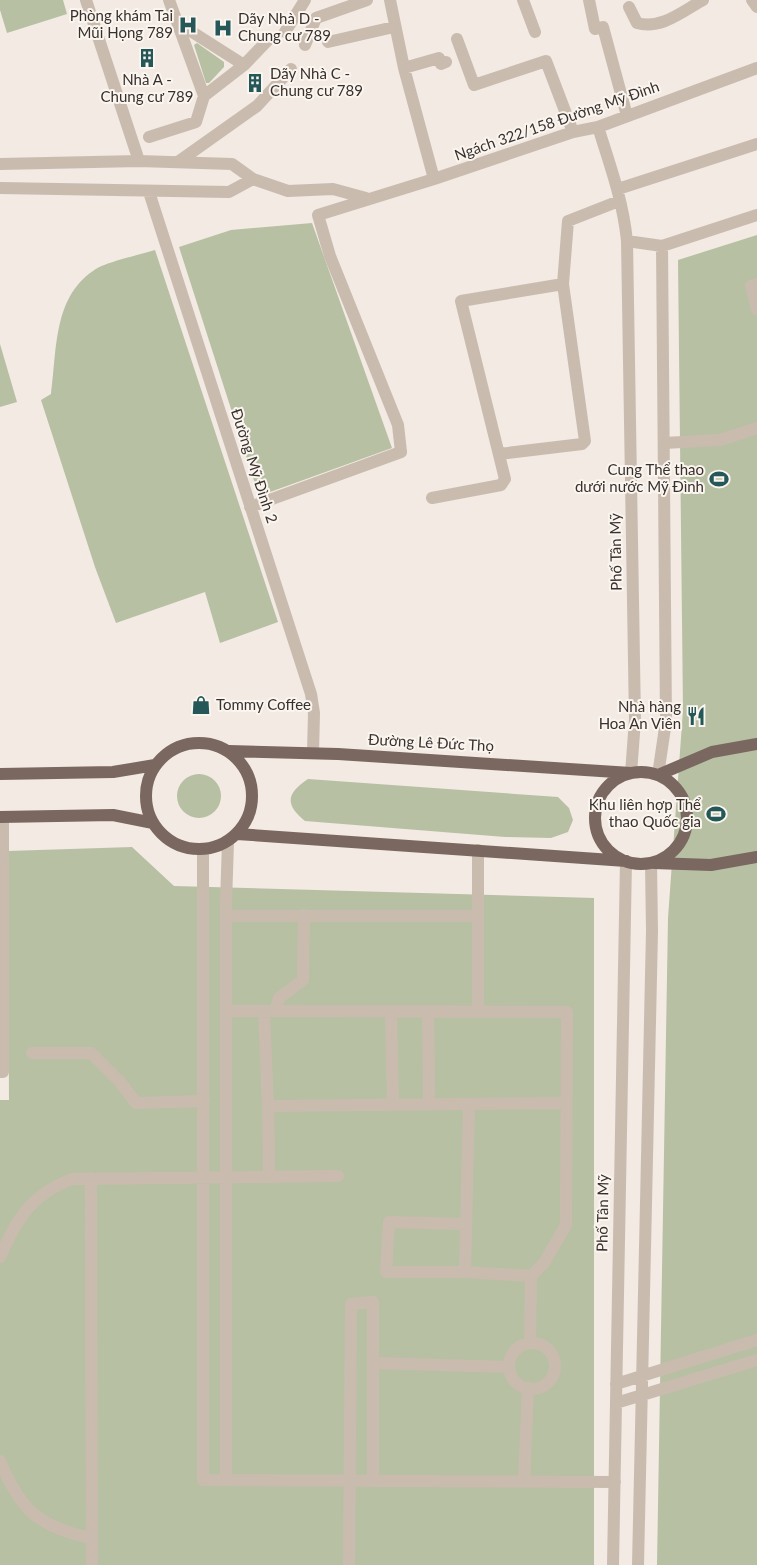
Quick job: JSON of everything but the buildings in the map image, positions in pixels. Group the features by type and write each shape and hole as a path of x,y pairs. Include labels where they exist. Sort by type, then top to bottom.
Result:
{"main road":[{"path":"193,742 209,743 229,751 245,768 250,781 251,810 245,823 232,838 210,849 192,849 176,845 163,836 153,823 146,804 147,784 155,765 172,750 193,742"},
{"path":"658,775 712,752 757,744"},
{"name":"Đường Lê Đức Thọ","path":"229,751 313,753 631,773"},
{"path":"0,774 113,772 155,765"},
{"path":"651,863 663,859 675,849 683,836 687,822 686,806 679,792 669,781 658,775 640,771 612,781 602,793 596,807 595,822 598,837 607,849 633,864 710,865 757,857"},
{"path":"2,818 113,815 153,823"},
{"path":"232,838 478,850 626,861"}],"street":[{"path":"86,0 87,18 139,161"},
{"path":"169,0 204,96"},
{"path":"285,32 304,0"},
{"path":"305,45 316,18 367,0"},
{"path":"390,0 394,27 404,68 434,179"},
{"path":"523,0 535,32"},
{"path":"589,0 595,29 603,27 627,116"},
{"path":"629,7 637,23 648,26 667,20 703,0"},
{"path":"752,0 757,7"},
{"path":"178,23 244,65"},
{"path":"328,42 394,27"},
{"path":"457,39 474,85 546,61 573,132"},
{"path":"149,137 196,122 204,96 244,65 268,40"},
{"path":"404,68 439,58 441,64 446,62"},
{"name":"Ngách 322/158 Đường Mỹ Đình","path":"250,507 401,452 398,425 330,256 318,215 366,198 434,179 573,132 598,127 757,68"},
{"path":"178,162 257,106 291,69"},
{"name":"Phố Tân Mỹ","path":"598,127 624,213 627,241 635,720 631,773"},
{"path":"499,454 582,444 585,441 563,284 568,221 618,195 757,144"},
{"path":"0,164 139,161 232,164 253,179 288,191 333,189 366,198"},
{"path":"0,188 229,192 253,179"},
{"name":"Đường Mỹ Đình 2","path":"149,192 311,694 314,713 313,753"},
{"path":"627,241 662,246 757,215"},
{"path":"658,775 666,721 662,246"},
{"path":"432,498 504,483 499,454 461,300 563,284"},
{"path":"757,284 751,286 757,309"},
{"path":"664,443 720,440 757,428"},
{"path":"0,1072 3,1072 2,818"},
{"path":"226,1480 226,916 232,838"},
{"path":"203,849 203,1480 524,1480 615,1482"},
{"path":"478,850 478,1012"},
{"name":"Phố Tân Mỹ","path":"613,1565 626,861"},
{"path":"638,1565 652,931 651,863"},
{"path":"226,916 477,916"},
{"path":"269,1176 270,1011 279,998 303,980 304,916"},
{"path":"226,1011 568,1012 566,1225 544,1263 531,1276 530,1343"},
{"path":"390,1012 393,1105"},
{"path":"428,1012 429,1104"},
{"path":"32,1053 91,1053 120,1082 136,1103 204,1101"},
{"path":"268,1106 566,1103"},
{"path":"465,1272 469,1104"},
{"path":"0,1257 24,1213 36,1198 56,1185 72,1179 338,1176"},
{"path":"91,1178 92,1565"},
{"path":"465,1224 389,1222 386,1272 465,1272 531,1276"},
{"path":"349,1565 352,1302 374,1302 373,1480"},
{"path":"616,1384 757,1340"},
{"path":"530,1343 545,1346 550,1352 555,1367 553,1374 543,1386 528,1388 515,1381 509,1368 512,1354 517,1348 530,1343"},
{"path":"204,1356 226,1356"},
{"path":"616,1403 757,1360"},
{"path":"374,1363 509,1368"},
{"path":"203,1374 226,1374"},
{"path":"524,1480 528,1388"},
{"path":"0,1462 25,1506 39,1520 54,1528 91,1538"}],"green space":[{"path":"0,0 63,0 67,14 7,33 0,10"},
{"path":"197,43 224,62 224,67 209,83 206,83 194,45"},
{"path":"312,223 392,448 259,496 179,247 231,230"},
{"name":"Khu liên hợp Thể thao Quốc gia","path":"757,235 757,1565 657,1565 668,918 683,710 678,260"},
{"path":"155,250 278,622 220,643 205,592 116,623 95,567 41,400 51,394 59,327 70,296 80,282 93,271 105,265"},
{"path":"0,344 17,402 0,407"},
{"path":"199,774 211,778 217,784 221,796 217,808 211,814 199,818 187,814 181,808 177,796 181,784 187,778"},
{"path":"308,779 558,797 569,808 573,820 568,832 551,838 505,837 305,821 294,809 291,799 296,789"},
{"path":"132,847 174,886 594,898 594,1565 0,1565 0,1100 9,1100 8,851"}],"place":[{"name":"Phòng khám Tai Mũi Họng 789","path":"188,25"},
{"name":"Dãy Nhà D - Chung cư 789","path":"223,28"},
{"name":"Nhà A - Chung cư 789","path":"147,58"},
{"name":"Dãy Nhà C - Chung cư 789","path":"255,83"},
{"name":"Cung Thể thao dưới nước Mỹ Đình","path":"719,479"},
{"name":"Tommy Coffee","path":"201,705"},
{"name":"Nhà hàng Hoa An Viên","path":"696,716"},
{"name":"Khu liên hợp Thể thao Quốc gia","path":"716,814"}]}
